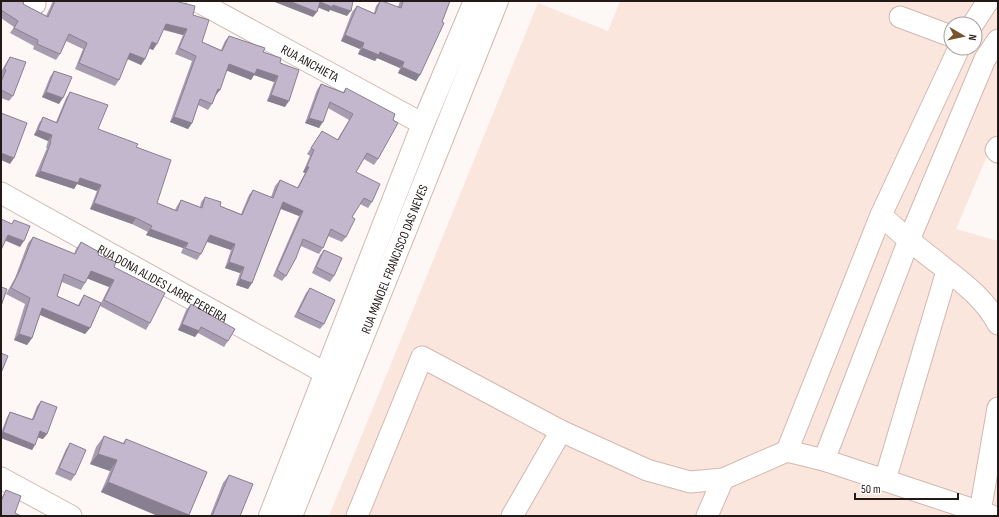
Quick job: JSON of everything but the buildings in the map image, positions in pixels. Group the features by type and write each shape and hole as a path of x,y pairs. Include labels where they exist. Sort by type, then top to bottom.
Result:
{"main road":[{"name":"RUA MANOEL FRANCISCO DAS NEVES","path":"270,516 325,372 475,1"},
{"name":"RUA MANOEL FRANCISCO DAS NEVES","path":"291,516 497,1"}],"street":[{"name":"RUA ANCHIETA","path":"197,1 424,124"},
{"path":"978,16 988,1"},
{"path":"900,17 943,33"},
{"path":"824,460 909,240 985,60 998,40"},
{"path":"787,451 881,215 955,56"},
{"name":"RUA DONA ALIDES LARRE PEREIRA","path":"1,193 325,372"},
{"path":"881,215 909,240 972,289 991,311 998,324"},
{"path":"885,480 948,271"},
{"path":"357,516 422,357 561,430 647,470 690,482 723,479 787,451 824,460 986,514 997,430 998,408"},
{"path":"512,516 561,430"},
{"path":"1,478 71,516"},
{"path":"706,516 723,479"}],"shaded area":[{"path":"620,1 998,1 998,130 956,229 998,241 998,516 329,516 538,3 608,31"}]}
